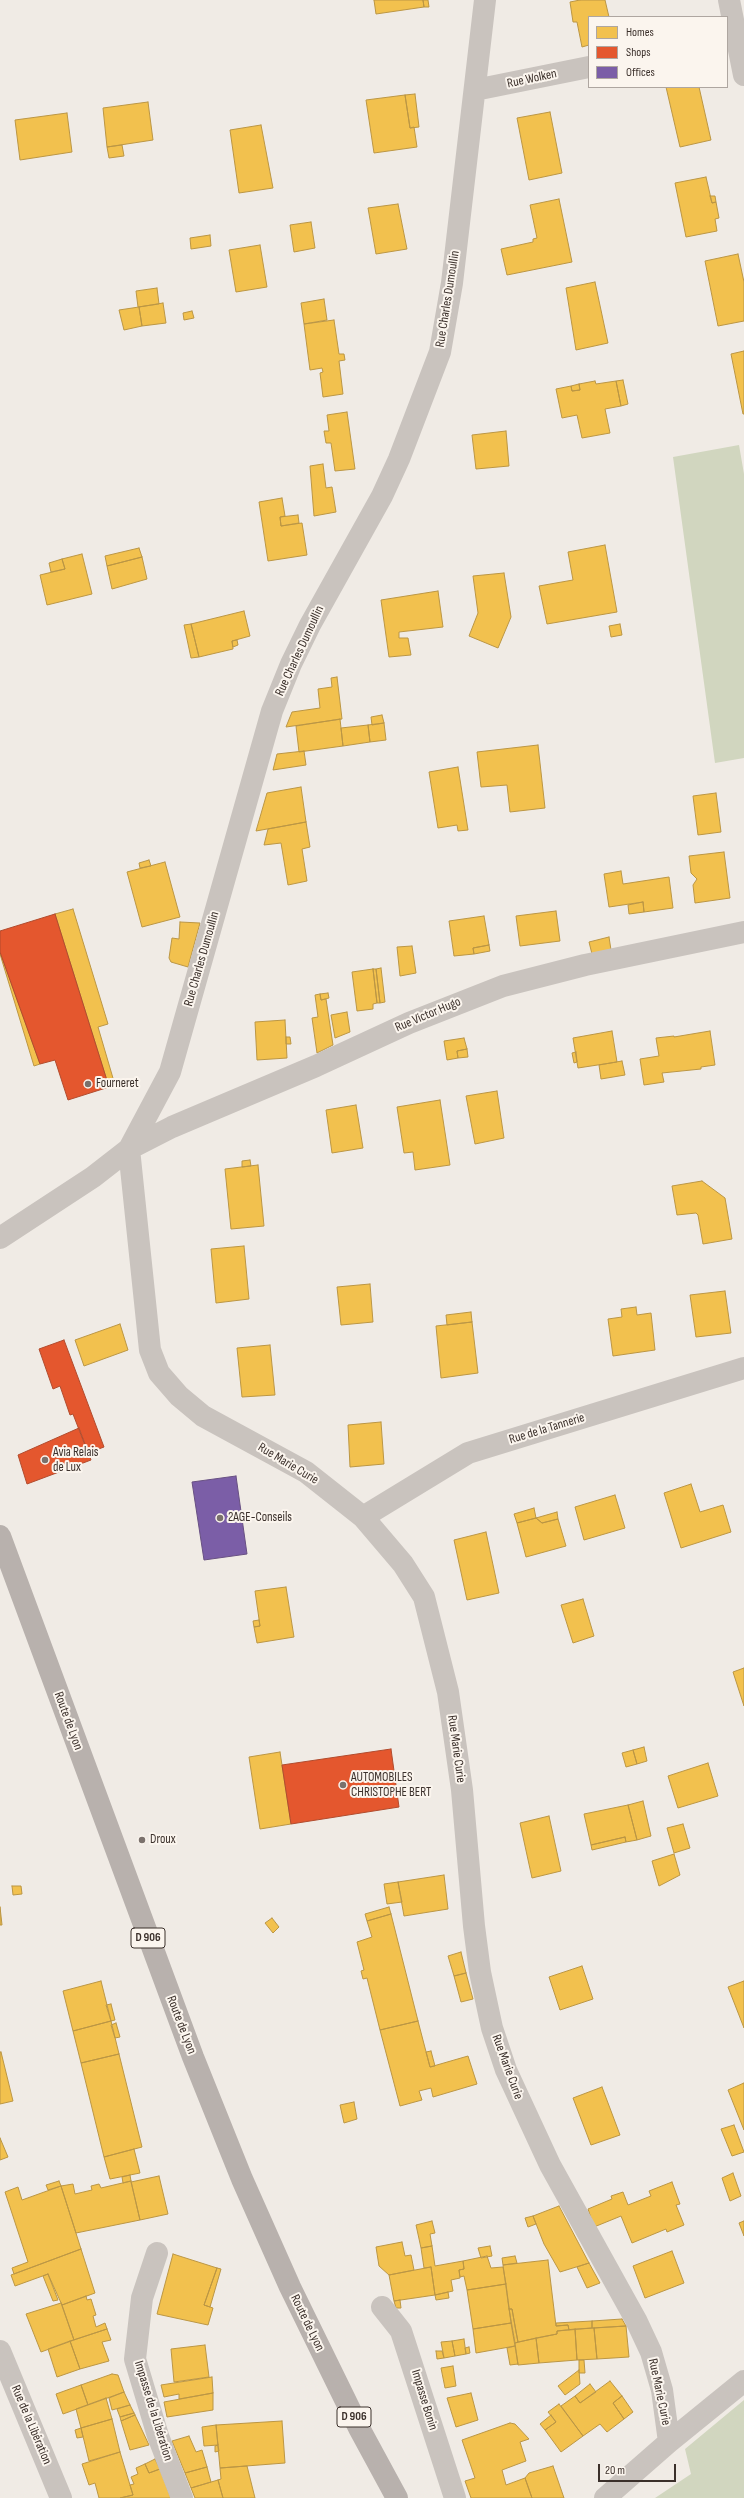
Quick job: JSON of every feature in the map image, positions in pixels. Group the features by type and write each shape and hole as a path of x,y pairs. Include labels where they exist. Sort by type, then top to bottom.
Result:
{"main road":[{"name":"Route de Lyon","path":"0,1536 130,1890 242,2178 290,2287 359,2428 398,2498"}],"street":[{"name":"Rue Charles Dumoullin","path":"0,1238 92,1177 129,1149 170,1072 258,756 275,704 310,625 382,496 399,459 440,352 452,283 485,0"},
{"path":"729,0 744,75"},
{"name":"Rue Wolken","path":"475,90 588,67"},
{"name":"Rue Victor Hugo","path":"129,1149 172,1127 316,1066 410,1023 503,986 585,965 744,932"},
{"name":"Rue Marie Curie","path":"129,1149 150,1350 159,1373 179,1396 204,1416 306,1472 363,1517 403,1564 424,1597 436,1639 448,1692 462,1790 474,1926 480,1972 492,2028 506,2070 550,2165 636,2320 651,2352 662,2390 669,2442"},
{"name":"Rue de la Tannerie","path":"363,1517 468,1453 744,1368"},
{"name":"Impasse de la Libération","path":"157,2254 142,2298 135,2359 158,2436 182,2498"},
{"name":"Impasse Bonin","path":"382,2307 402,2331 455,2498"},
{"name":"Rue de la Libération","path":"0,2351 61,2498"},
{"path":"605,2498 669,2442 744,2381"}],"green space":[{"path":"739,445 744,474 744,758 715,763 673,457"},
{"path":"744,2400 744,2498 655,2498 691,2474 685,2449"}],"building: Homes":[{"path":"374,0 423,0 424,7 376,14"},
{"path":"423,0 428,0 429,7 424,7"},
{"path":"580,0 605,0 609,16 588,16 588,45 582,47 577,22 573,22 570,2"},
{"path":"666,88 699,88 711,140 680,147"},
{"path":"415,94 419,127 410,128 405,95"},
{"path":"405,95 410,128 414,127 417,147 374,153 366,100"},
{"path":"148,102 153,140 107,147 103,108"},
{"path":"550,112 562,173 529,180 517,118"},
{"path":"67,113 72,152 20,160 15,120"},
{"path":"261,125 273,188 239,193 230,130"},
{"path":"122,145 124,156 109,158 107,147"},
{"path":"706,177 712,203 716,202 719,218 715,219 717,231 686,237 675,183"},
{"path":"710,196 715,196 716,202 712,203"},
{"path":"559,199 572,262 507,275 501,249 533,242 533,239 537,238 530,205"},
{"path":"398,204 407,249 376,254 368,208"},
{"path":"311,222 315,248 294,252 290,225"},
{"path":"210,235 211,246 191,249 190,238"},
{"path":"260,245 267,287 236,292 229,250"},
{"path":"738,254 744,282 744,321 718,326 705,261"},
{"path":"595,282 608,343 576,350 566,288"},
{"path":"157,288 159,304 138,307 136,291"},
{"path":"324,299 327,320 304,324 301,303"},
{"path":"163,303 166,323 142,326 139,307"},
{"path":"139,307 142,326 124,330 119,310"},
{"path":"192,311 194,318 184,320 183,313"},
{"path":"334,320 339,354 344,354 345,360 339,361 343,394 323,397 320,373 323,372 322,368 310,370 304,324"},
{"path":"744,351 744,414 743,414 731,354"},
{"path":"623,380 628,404 621,406 616,381"},
{"path":"595,381 596,384 616,381 621,406 605,409 610,433 582,438 577,415 562,418 556,389 571,386 572,391 580,390 579,384"},
{"path":"579,384 580,390 572,391 571,386"},
{"path":"347,412 355,469 335,471 331,443 326,443 324,431 329,431 327,415"},
{"path":"506,431 509,466 476,469 472,435"},
{"path":"323,464 326,488 332,487 336,512 314,516 310,466"},
{"path":"282,498 285,516 280,517 281,526 302,523 307,555 268,561 259,502"},
{"path":"298,515 299,523 281,526 280,517"},
{"path":"605,545 617,612 547,624 539,586 573,580 568,552"},
{"path":"139,548 142,557 107,566 105,556"},
{"path":"82,554 92,594 47,605 40,575 65,569 62,559"},
{"path":"142,557 147,579 112,589 107,566"},
{"path":"62,559 65,569 51,572 49,563"},
{"path":"504,573 511,617 498,648 469,636 478,613 473,576"},
{"path":"438,591 443,627 399,632 399,638 408,638 411,655 389,657 381,600"},
{"path":"244,611 250,636 232,641 233,649 199,657 191,624"},
{"path":"191,624 199,657 191,658 184,625"},
{"path":"620,624 622,635 611,637 609,626"},
{"path":"237,640 238,645 233,647 232,641"},
{"path":"337,677 342,719 286,727 292,712 320,708 318,689 332,687 331,678"},
{"path":"382,715 384,723 372,725 371,717"},
{"path":"340,719 343,746 299,752 296,726"},
{"path":"384,723 386,740 370,742 368,725"},
{"path":"368,725 370,742 343,746 341,728"},
{"path":"538,745 545,808 510,812 507,785 481,787 477,752"},
{"path":"304,751 306,765 273,770 277,754"},
{"path":"458,767 468,830 458,831 457,825 438,828 429,772"},
{"path":"301,787 306,822 256,831 267,793"},
{"path":"716,793 721,832 698,835 693,796"},
{"path":"306,822 310,847 302,849 307,881 288,885 281,843 264,845 268,829"},
{"path":"724,852 730,898 695,903 693,885 697,879 691,873 689,856"},
{"path":"149,860 151,866 140,868 139,863"},
{"path":"165,862 180,917 142,927 127,872"},
{"path":"621,871 623,884 669,877 673,908 644,912 643,902 609,907 604,874"},
{"path":"643,902 644,912 629,914 628,905"},
{"path":"73,909 108,1024 98,1027 115,1085 109,1087 55,914"},
{"path":"556,911 560,941 520,946 516,916"},
{"path":"484,916 489,945 473,948 474,954 454,956 449,921"},
{"path":"180,922 200,923 188,967 171,962 169,958 172,938 179,939"},
{"path":"609,937 611,950 592,954 589,942"},
{"path":"489,945 490,951 474,954 473,948"},
{"path":"412,946 416,973 400,976 397,947"},
{"path":"0,952 40,1064 34,1066 0,954"},
{"path":"381,968 385,1002 380,1003 376,969"},
{"path":"373,969 376,969 380,1003 377,1003"},
{"path":"373,969 377,1003 373,1004 373,1009 357,1011 352,972"},
{"path":"328,993 329,998 321,1000 320,994"},
{"path":"320,994 321,1000 326,999 333,1045 317,1053 312,1018 318,1017 315,995"},
{"path":"347,1012 350,1032 335,1038 331,1015"},
{"path":"285,1020 287,1058 257,1060 255,1022"},
{"path":"612,1031 617,1062 578,1068 573,1038"},
{"path":"710,1031 715,1065 701,1067 701,1069 662,1073 664,1082 644,1085 640,1059 659,1056 656,1038 674,1037"},
{"path":"286,1037 290,1037 291,1044 286,1044"},
{"path":"464,1038 467,1049 457,1051 458,1058 447,1060 444,1041"},
{"path":"467,1049 468,1057 458,1058 457,1051"},
{"path":"576,1052 577,1062 574,1063 572,1053"},
{"path":"622,1061 625,1075 601,1079 599,1065"},
{"path":"497,1091 504,1138 475,1144 466,1096"},
{"path":"440,1100 450,1165 415,1170 413,1152 404,1153 397,1107"},
{"path":"356,1105 363,1148 332,1153 326,1110"},
{"path":"250,1160 251,1166 242,1167 242,1161"},
{"path":"258,1165 264,1226 231,1229 225,1169"},
{"path":"702,1181 725,1198 732,1239 703,1244 698,1215 696,1213 677,1215 672,1186"},
{"path":"244,1246 249,1299 216,1303 211,1249"},
{"path":"370,1284 373,1322 341,1325 337,1287"},
{"path":"725,1291 731,1333 696,1337 690,1295"},
{"path":"636,1307 637,1315 651,1313 655,1350 613,1356 608,1319 622,1317 621,1309"},
{"path":"471,1312 472,1322 447,1325 446,1315"},
{"path":"472,1322 478,1373 441,1378 436,1326"},
{"path":"120,1324 128,1350 84,1366 75,1340"},
{"path":"270,1345 275,1395 242,1397 237,1348"},
{"path":"381,1422 384,1464 350,1467 348,1425"},
{"path":"691,1484 700,1512 723,1505 731,1532 681,1548 664,1493"},
{"path":"615,1495 625,1528 584,1540 575,1507"},
{"path":"534,1508 536,1518 517,1523 514,1514"},
{"path":"557,1512 558,1519 542,1523 536,1518"},
{"path":"536,1518 542,1523 558,1519 566,1546 526,1557 517,1523"},
{"path":"486,1532 499,1593 467,1600 454,1540"},
{"path":"286,1587 294,1637 257,1643 254,1627 260,1626 255,1591"},
{"path":"583,1599 594,1636 573,1643 561,1605"},
{"path":"259,1620 260,1626 254,1627 253,1621"},
{"path":"744,1668 744,1706 733,1672"},
{"path":"644,1747 647,1761 637,1764 633,1750"},
{"path":"633,1750 637,1764 626,1767 622,1753"},
{"path":"280,1752 291,1824 260,1829 249,1757"},
{"path":"708,1763 718,1796 678,1808 668,1776"},
{"path":"643,1801 651,1836 637,1840 628,1805"},
{"path":"628,1805 637,1840 626,1842 625,1837 591,1845 584,1814"},
{"path":"549,1816 561,1871 532,1878 520,1823"},
{"path":"683,1824 690,1848 674,1853 667,1828"},
{"path":"625,1837 626,1842 592,1850 591,1845"},
{"path":"674,1854 680,1875 659,1886 652,1861"},
{"path":"444,1875 448,1909 404,1916 398,1882"},
{"path":"398,1882 402,1902 387,1904 384,1884"},
{"path":"12,1886 21,1886 22,1894 13,1895"},
{"path":"0,1907 2,1925 0,1925"},
{"path":"389,1907 391,1914 367,1921 365,1914"},
{"path":"391,1914 418,2021 380,2030 367,1978 363,1979 361,1971 364,1970 357,1942 372,1937 367,1921"},
{"path":"272,1918 279,1927 273,1933 265,1923"},
{"path":"461,1952 466,1973 454,1976 448,1956"},
{"path":"582,1966 593,1999 560,2010 549,1977"},
{"path":"466,1973 473,1999 461,2002 454,1976"},
{"path":"101,1981 111,2021 73,2031 63,1991"},
{"path":"744,1981 744,2028 728,1987"},
{"path":"111,2004 115,2020 111,2021 106,2005"},
{"path":"111,2021 119,2054 81,2063 73,2031"},
{"path":"418,2021 430,2067 468,2056 477,2084 433,2097 431,2088 419,2091 422,2100 400,2106 380,2030"},
{"path":"116,2023 120,2037 115,2038 111,2025"},
{"path":"431,2051 435,2066 430,2067 426,2052"},
{"path":"0,2052 13,2101 0,2104"},
{"path":"119,2054 142,2147 104,2157 81,2063"},
{"path":"744,2083 744,2130 728,2090"},
{"path":"602,2087 620,2135 591,2145 573,2098"},
{"path":"354,2102 357,2119 344,2123 340,2105"},
{"path":"734,2125 744,2152 732,2156 721,2129"},
{"path":"0,2138 8,2157 0,2160"},
{"path":"134,2149 140,2173 110,2179 104,2157"},
{"path":"733,2173 741,2196 730,2201 722,2178"},
{"path":"130,2175 131,2181 123,2183 122,2177"},
{"path":"159,2176 168,2214 140,2220 131,2182"},
{"path":"59,2181 61,2186 48,2190 46,2185"},
{"path":"131,2181 140,2220 76,2233 61,2186 73,2184 75,2194 92,2190 91,2186 99,2184 101,2188"},
{"path":"672,2182 680,2204 676,2205 684,2225 667,2232 666,2229 632,2243 621,2216 594,2227 588,2209 612,2199 611,2196 623,2192 628,2205 651,2196 649,2191"},
{"path":"61,2186 81,2249 14,2274 12,2268 28,2262 5,2192 18,2187 22,2200"},
{"path":"559,2206 589,2263 560,2272 544,2244 533,2216"},
{"path":"533,2216 536,2224 528,2227 525,2218"},
{"path":"432,2221 435,2233 430,2234 432,2246 421,2248 416,2225"},
{"path":"744,2221 744,2236 739,2223"},
{"path":"402,2242 405,2256 411,2255 414,2270 389,2275 379,2266 376,2247"},
{"path":"432,2246 435,2266 463,2261 464,2269 459,2270 460,2278 451,2280 453,2291 435,2295 431,2267 424,2268 421,2248"},
{"path":"490,2246 492,2256 481,2258 478,2248"},
{"path":"81,2249 95,2293 62,2305 48,2274 15,2286 11,2275"},
{"path":"672,2251 684,2283 645,2298 633,2266"},
{"path":"173,2254 217,2268 204,2305 213,2308 208,2325 157,2314"},
{"path":"487,2256 491,2268 503,2267 506,2284 467,2290 464,2276 460,2277 459,2270 464,2269 463,2261"},
{"path":"515,2256 517,2263 503,2265 502,2258"},
{"path":"548,2260 556,2326 568,2325 569,2330 557,2331 557,2334 518,2342 512,2309 509,2309 503,2265"},
{"path":"589,2263 600,2283 587,2288 577,2267"},
{"path":"431,2267 435,2295 394,2301 389,2275"},
{"path":"217,2268 221,2269 210,2307 204,2305"},
{"path":"48,2274 58,2300 53,2301 43,2276"},
{"path":"506,2284 511,2323 473,2329 467,2290"},
{"path":"448,2292 449,2298 436,2300 435,2295"},
{"path":"86,2296 87,2300 91,2299 96,2315 93,2316 96,2327 105,2323 107,2329 74,2340 62,2305"},
{"path":"400,2300 401,2308 396,2308 394,2301"},
{"path":"61,2303 74,2340 41,2352 26,2314"},
{"path":"509,2309 512,2309 518,2342 515,2343"},
{"path":"622,2319 626,2326 592,2328 592,2321"},
{"path":"592,2321 592,2328 569,2330 568,2325 556,2326 556,2323"},
{"path":"511,2323 515,2346 476,2353 473,2329"},
{"path":"626,2326 629,2357 597,2359 594,2328"},
{"path":"594,2328 597,2359 577,2360 575,2329"},
{"path":"107,2329 111,2340 102,2342 109,2361 80,2369 70,2341"},
{"path":"575,2329 577,2360 539,2363 536,2338 557,2334 557,2331"},
{"path":"536,2338 539,2363 518,2365 515,2343"},
{"path":"464,2339 466,2354 455,2356 452,2341"},
{"path":"70,2341 80,2369 57,2377 48,2349"},
{"path":"452,2341 455,2356 444,2358 441,2342"},
{"path":"205,2345 209,2377 174,2382 171,2349"},
{"path":"515,2346 518,2364 510,2365 507,2348"},
{"path":"469,2347 470,2353 466,2354 465,2348"},
{"path":"436,2351 442,2351 444,2358 437,2359"},
{"path":"579,2360 584,2360 585,2373 579,2373"},
{"path":"453,2366 456,2386 445,2388 441,2368"},
{"path":"579,2370 580,2384 565,2395 558,2386"},
{"path":"112,2374 118,2375 124,2392 88,2405 81,2385"},
{"path":"212,2377 213,2393 179,2399 179,2394 164,2397 161,2385"},
{"path":"610,2381 622,2396 613,2403 624,2419 607,2432 600,2424 583,2436 561,2406 575,2396 580,2403"},
{"path":"590,2384 596,2392 580,2403 575,2396"},
{"path":"81,2385 88,2405 63,2414 56,2394"},
{"path":"124,2392 130,2405 112,2410 109,2398"},
{"path":"213,2393 213,2410 167,2417 164,2402"},
{"path":"471,2393 478,2420 456,2427 447,2398"},
{"path":"622,2396 633,2412 624,2419 613,2403"},
{"path":"106,2398 112,2419 81,2428 76,2409"},
{"path":"559,2404 583,2436 561,2452 545,2430 556,2422 548,2412"},
{"path":"130,2405 134,2413 120,2417 117,2409"},
{"path":"134,2413 135,2415 121,2421 120,2417"},
{"path":"135,2415 149,2445 130,2450 121,2421"},
{"path":"551,2415 556,2422 545,2430 540,2424"},
{"path":"112,2419 120,2452 89,2461 81,2428"},
{"path":"282,2421 285,2463 220,2468 216,2425"},
{"path":"510,2423 515,2424 529,2439 520,2442 526,2461 502,2470 506,2485 525,2478 532,2498 471,2498 465,2481 475,2478 462,2440"},
{"path":"216,2425 218,2445 204,2446 202,2427"},
{"path":"81,2428 83,2437 77,2438 75,2430"},
{"path":"189,2436 196,2452 202,2450 207,2467 185,2473 172,2441"},
{"path":"218,2445 219,2451 215,2452 215,2446"},
{"path":"120,2452 133,2495 120,2498 99,2498 95,2483 89,2485 82,2464"},
{"path":"155,2459 160,2469 149,2473 145,2464"},
{"path":"145,2464 149,2473 160,2469 171,2498 120,2498 133,2495 130,2485 134,2484 131,2477 138,2474 136,2468"},
{"path":"247,2466 255,2498 223,2498 218,2480 221,2479 220,2468"},
{"path":"553,2466 564,2498 532,2498 525,2478 529,2473"},
{"path":"207,2467 211,2482 191,2488 185,2473"},
{"path":"218,2480 223,2498 195,2498 191,2488"}],"building: Shops":[{"path":"55,914 109,1087 68,1100 55,1060 40,1064 0,952 0,931"},
{"path":"64,1340 104,1447 88,1453 73,1414 70,1415 60,1386 53,1389 39,1349"},
{"path":"79,1428 91,1460 27,1484 18,1455"},
{"path":"391,1749 399,1807 291,1824 282,1765"}],"building: Offices":[{"name":"2AGE-Conseils","path":"236,1476 247,1554 204,1560 192,1482"}],"place":[{"name":"Fourneret","path":"88,1084"},
{"name":"Avia Relais de Lux","path":"45,1460"},
{"name":"2AGE-Conseils","path":"220,1518"},
{"name":"AUTOMOBILES CHRISTOPHE BERT","path":"343,1785"},
{"name":"Droux","path":"142,1840"}]}
